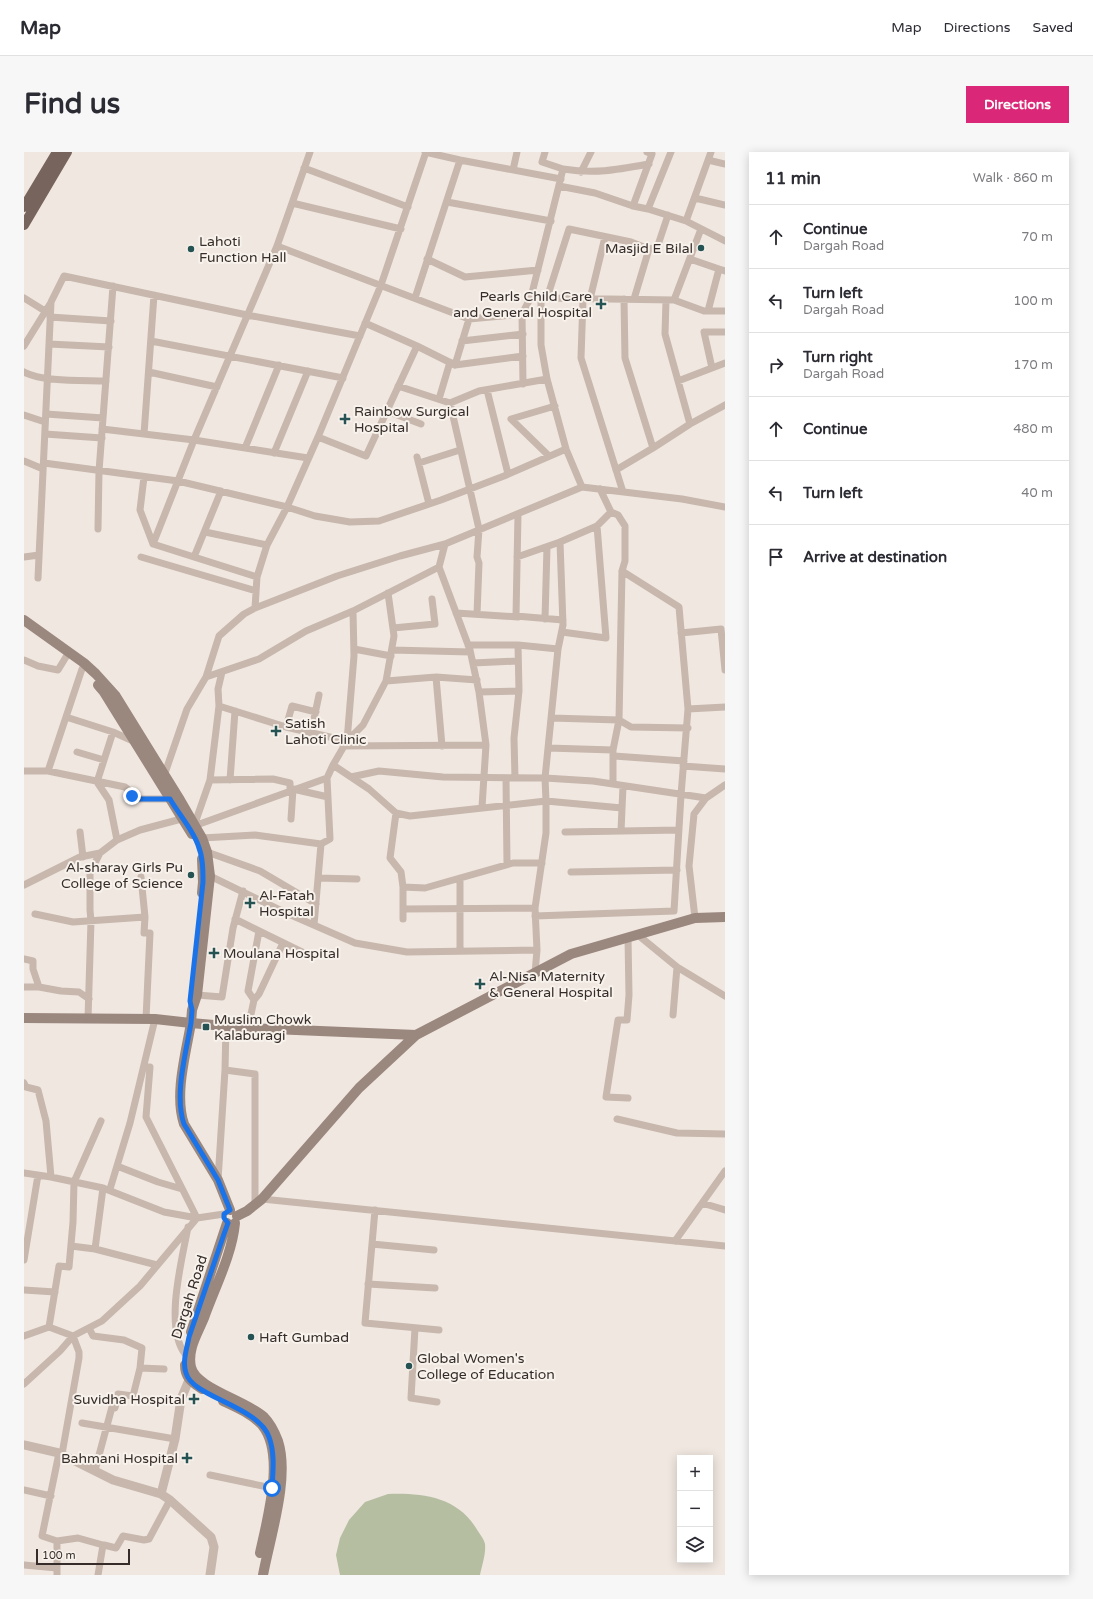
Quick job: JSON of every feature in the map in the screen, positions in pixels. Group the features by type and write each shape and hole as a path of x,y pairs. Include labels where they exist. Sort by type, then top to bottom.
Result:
{"main road":[{"path":"24,207 57,152"},
{"path":"24,226 67,152"},
{"path":"24,620 67,654 104,692 170,799 189,820 197,840 203,866 203,882 190,1001 192,1010"},
{"path":"24,627 84,663 115,695 189,820 202,838 207,852 210,876 197,994 192,1010 179,1099 180,1114 184,1124 218,1180 231,1217 258,1202 359,1088 416,1035 571,954 695,918 725,917"},
{"path":"24,1018 151,1019 248,1028 416,1035"},
{"name":"Dargah Road","path":"189,1380 185,1372 185,1354 189,1337 231,1217"},
{"name":"Dargah Road","path":"231,1217 233,1234 227,1256 196,1334 191,1352 190,1363 193,1373 197,1378 208,1386 248,1406 263,1417 278,1440 281,1458 281,1485 263,1575"},
{"path":"189,1380 208,1393 254,1418 262,1425 269,1436 274,1458 272,1488 256,1575"}],"street":[{"path":"153,544 194,440 277,246 310,152"},
{"path":"255,608 257,577 267,545 287,506 318,437 366,323 401,229 426,152 513,170 560,182 632,206 648,209 686,221 725,241"},
{"path":"513,170 517,152"},
{"path":"545,152 542,162 563,170 602,172 649,164"},
{"path":"581,172 590,152"},
{"path":"632,206 652,154 647,152"},
{"path":"648,209 671,152"},
{"path":"686,221 711,152"},
{"path":"415,298 460,160"},
{"path":"708,160 725,164"},
{"path":"304,168 408,207"},
{"path":"523,384 522,314 531,297 563,170"},
{"path":"695,198 725,205"},
{"path":"447,202 551,221"},
{"path":"292,203 401,229"},
{"path":"582,487 566,449 547,379 541,345 544,298 569,230 631,242 649,249 658,245 668,215"},
{"path":"674,300 701,229"},
{"path":"605,236 587,299 581,358 623,492"},
{"path":"277,246 469,319 522,314"},
{"path":"634,299 649,249"},
{"path":"690,259 722,270 708,311"},
{"path":"427,260 465,277 538,270"},
{"path":"38,578 49,344 48,314 51,302 64,276 247,315 360,336"},
{"path":"98,529 99,471 113,286"},
{"path":"144,434 154,295"},
{"path":"531,297 674,300 708,311 725,311"},
{"path":"24,298 48,314 111,321"},
{"path":"624,299 625,358 653,448"},
{"path":"666,300 665,334 690,424"},
{"path":"24,346 31,334 48,314"},
{"path":"439,399 469,319"},
{"path":"366,323 453,364 523,356"},
{"path":"24,329 31,334"},
{"path":"712,368 704,332 725,332"},
{"path":"462,341 523,334"},
{"path":"151,341 343,378"},
{"path":"49,344 109,347"},
{"path":"318,437 366,456 417,346"},
{"path":"678,381 725,363"},
{"path":"245,448 279,365"},
{"path":"274,453 308,371"},
{"path":"24,372 32,376 47,378 106,381"},
{"path":"148,372 217,387"},
{"path":"398,386 450,403 479,391 547,379"},
{"path":"488,390 508,474"},
{"path":"450,403 479,529 477,557 479,563 477,614"},
{"path":"616,470 690,424 725,405"},
{"path":"549,456 512,419 555,406"},
{"path":"387,411 421,424"},
{"path":"24,415 46,418 103,418"},
{"path":"102,430 194,440 308,458"},
{"path":"45,434 102,438"},
{"path":"24,461 43,466 99,471 178,481 287,506 315,516 350,522 379,520 429,504 508,474 566,449"},
{"path":"429,504 418,460 460,450"},
{"path":"144,477 140,510 153,544"},
{"path":"164,776 187,709 206,677 219,636 244,614 255,608 337,576 400,556 445,544 582,487 682,499 725,507"},
{"path":"600,489 611,512 618,515 625,526 626,561 622,571 619,720 613,753 612,784"},
{"path":"194,557 221,491"},
{"path":"517,557 560,542 597,526 611,512"},
{"path":"518,514 516,616 518,617"},
{"path":"562,632 606,638 597,526"},
{"path":"205,532 267,545"},
{"path":"535,973 537,950 535,912 546,832 545,778 558,649 563,620 560,542"},
{"path":"153,544 257,577"},
{"path":"445,544 439,567 469,649 480,692 486,745 482,807"},
{"path":"545,619 547,547"},
{"path":"24,556 39,555"},
{"path":"141,557 256,591"},
{"path":"206,677 259,660 306,631 353,611 439,567"},
{"path":"403,909 460,908 535,912 674,912 681,795 688,728 688,709 679,607 622,571"},
{"path":"202,838 255,835 321,844 330,839 327,778 345,744 363,725 386,681 394,636 388,593"},
{"path":"393,628 435,624 432,599"},
{"path":"345,744 354,649 353,611"},
{"path":"456,612 563,620"},
{"path":"681,633 721,629 725,670"},
{"path":"354,649 391,653 518,645 558,649"},
{"path":"515,778 514,738 519,691 517,661 518,645"},
{"path":"24,660 38,666 58,670 67,654"},
{"path":"473,663 517,661"},
{"path":"48,771 82,669"},
{"path":"189,820 210,780 218,706 218,689 222,672"},
{"path":"386,681 436,677 477,680"},
{"path":"436,677 442,746"},
{"path":"480,692 519,691"},
{"path":"311,733 319,696"},
{"path":"218,706 345,744 442,746 486,745"},
{"path":"286,727 292,706 316,712"},
{"path":"688,709 725,707"},
{"path":"230,780 235,711"},
{"path":"66,717 134,740"},
{"path":"551,718 619,720 631,727 688,728"},
{"path":"97,782 113,732"},
{"path":"548,748 613,753 725,769"},
{"path":"76,752 104,760"},
{"path":"333,765 369,789 396,813 410,816 506,804 546,801 622,808"},
{"path":"24,771 48,771 128,788 135,798 170,799"},
{"path":"351,777 379,771 443,777 545,778 593,781 706,798"},
{"path":"88,1019 91,921 90,873 100,853 117,840 140,830 189,820 327,778"},
{"path":"506,778 507,864"},
{"path":"210,780 273,779 290,783 291,820"},
{"path":"97,782 109,800 117,840"},
{"path":"695,918 689,866 694,814 706,798 725,785"},
{"path":"621,831 623,786"},
{"path":"291,790 328,797"},
{"path":"396,813 390,858 401,872 403,887 403,919"},
{"path":"565,832 679,830"},
{"path":"80,832 83,856"},
{"path":"314,925 321,844"},
{"path":"207,852 260,870 316,904"},
{"path":"24,885 83,856 100,853"},
{"path":"403,887 425,888 513,863 542,864"},
{"path":"571,872 677,870"},
{"path":"210,876 284,912 355,943 407,952 537,950"},
{"path":"95,1249 106,1188 117,1166 130,1123 144,1067 151,1019 150,933 144,933 145,917 141,877"},
{"path":"318,878 357,879"},
{"path":"460,878 460,951"},
{"path":"197,994 222,997 235,919 243,891"},
{"path":"35,914 65,921 91,921 145,917"},
{"path":"235,919 302,952"},
{"path":"254,1000 248,991 259,931"},
{"path":"633,936 677,967 725,996"},
{"path":"628,1098 606,1097 618,1020 627,1020 630,995 633,936"},
{"path":"248,1028 254,1000 259,994 283,943"},
{"path":"24,959 33,961 33,969 39,986"},
{"path":"672,1015 677,967"},
{"path":"24,987 39,986 61,991 79,992 89,999"},
{"path":"218,1180 226,1070 226,1026"},
{"path":"144,1067 150,1067 146,1117 197,1218"},
{"path":"226,1070 255,1074 258,1202 375,1210 725,1246"},
{"path":"24,1083 26,1086 38,1090 46,1121 51,1177"},
{"path":"617,1119 677,1133 725,1134"},
{"path":"49,1327 59,1266 68,1267 73,1222 74,1182 101,1121"},
{"path":"117,1166 158,1182 182,1189"},
{"path":"675,1241 725,1171"},
{"path":"24,1173 106,1188 164,1212 197,1218 231,1217"},
{"path":"24,1260 38,1175"},
{"path":"702,1203 725,1210"},
{"path":"375,1210 365,1322 439,1330"},
{"path":"24,1384 60,1351 73,1336 102,1321 140,1286 197,1218"},
{"path":"185,1354 180,1348 176,1329 175,1305 188,1227"},
{"path":"372,1244 434,1250"},
{"path":"71,1246 95,1249 157,1265"},
{"path":"368,1284 435,1288"},
{"path":"24,1290 55,1292"},
{"path":"24,1336 49,1327 73,1336 79,1352 61,1454 42,1536 57,1541 78,1538 116,1548 123,1536 144,1540 149,1539 170,1500"},
{"path":"89,1328 93,1336 124,1340 142,1348 140,1368 133,1396 118,1394 115,1408 112,1407 95,1470"},
{"path":"415,1328 411,1398 437,1402"},
{"path":"140,1368 164,1369"},
{"path":"162,1494 175,1439 181,1399 189,1380"},
{"path":"82,1423 175,1439"},
{"path":"24,1445 61,1454 113,1480 162,1494 211,1538 214,1547 210,1575"},
{"path":"210,1475 272,1488"},
{"path":"24,1490 51,1496"},
{"path":"24,1565 57,1572 57,1541"},
{"path":"98,1575 104,1545"}],"green space":[{"path":"388,1494 413,1494 437,1499 448,1503 468,1517 483,1538 485,1544 484,1560 480,1575 340,1575 336,1555 340,1538 349,1520 365,1502"}],"place":[{"name":"Masjid E Bilal","path":"701,248"},
{"name":"Lahoti Function Hall","path":"191,249"},
{"name":"Pearls Child Care and General Hospital","path":"601,304"},
{"name":"Rainbow Surgical Hospital","path":"345,419"},
{"name":"Satish Lahoti Clinic","path":"276,731"},
{"name":"Al-sharay Girls Pu College of Science","path":"191,875"},
{"name":"Al-Fatah Hospital","path":"250,903"},
{"name":"Moulana Hospital","path":"214,953"},
{"name":"Al-Nisa Maternity & General Hospital","path":"480,984"},
{"name":"Muslim Chowk Kalaburagi","path":"206,1027"},
{"name":"Haft Gumbad","path":"251,1337"},
{"name":"Global Women's College of Education","path":"409,1366"},
{"name":"Suvidha Hospital","path":"194,1399"},
{"name":"Bahmani Hospital","path":"187,1458"}],"route":[{"path":"132,796 139,799 170,799 197,840 202,856 203,866 203,882 190,1001 192,1010 191,1023 179,1099 180,1114 184,1124 218,1180 230,1210 224,1214 225,1221 228,1223 189,1337 185,1354 185,1372 189,1380 208,1393 254,1418 262,1425 269,1436 274,1458 272,1488"}]}
